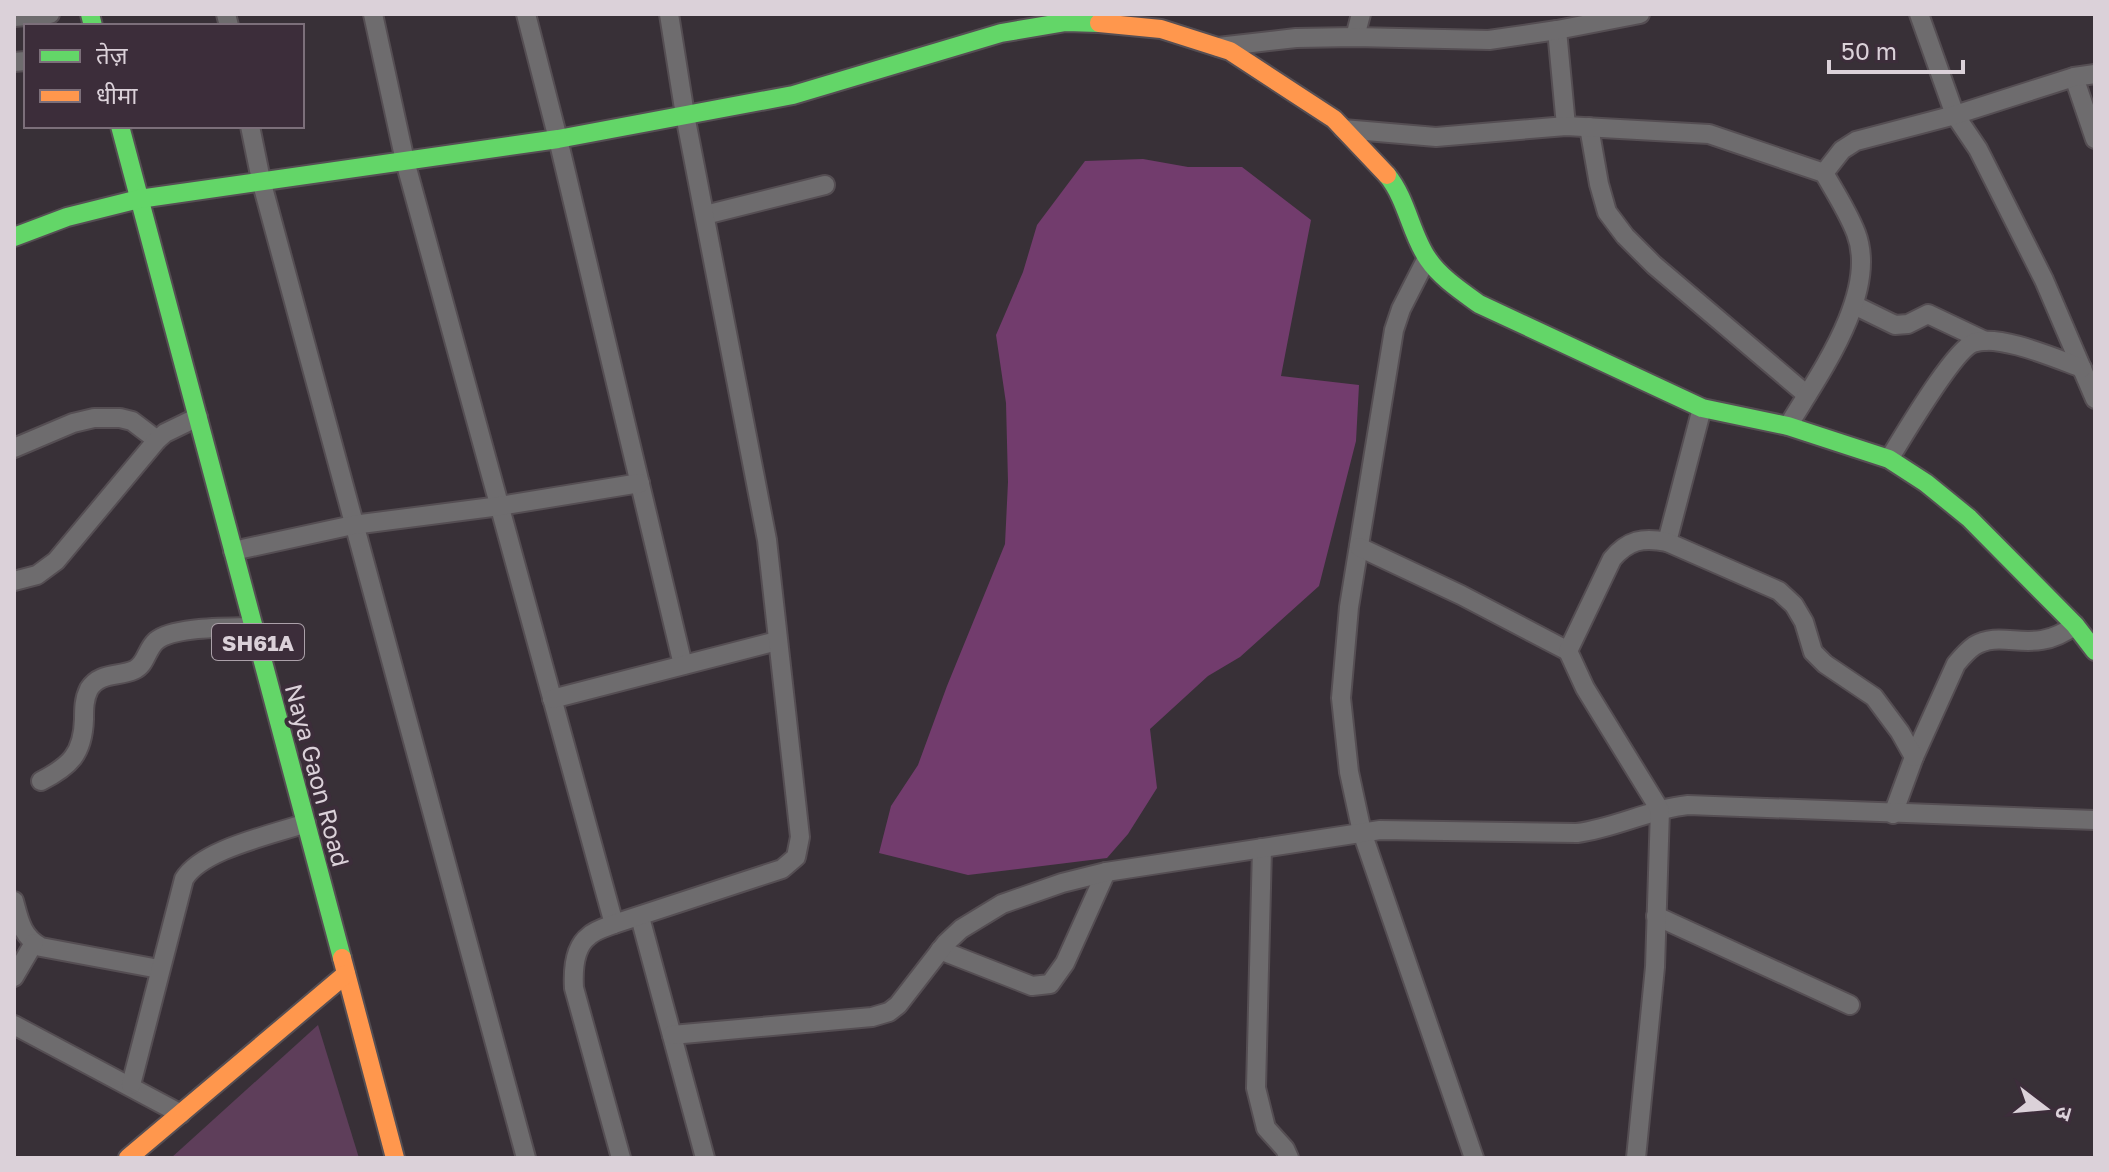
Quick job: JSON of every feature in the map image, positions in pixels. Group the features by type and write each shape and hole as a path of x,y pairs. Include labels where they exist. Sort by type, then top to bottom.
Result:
{"street":[{"path":"14,17 50,14"},
{"path":"373,14 405,161 614,924"},
{"path":"526,14 683,665"},
{"path":"621,1158 574,988 574,973 581,945 589,935 614,924 782,869 796,857 800,837 767,540 685,115 669,14"},
{"path":"1355,37 1361,14"},
{"path":"1217,47 1296,38 1489,40 1640,14"},
{"path":"1919,14 1955,115 1978,149 2044,280 2095,399"},
{"path":"14,237 67,217 139,199 558,139 793,95 1001,33 1067,18 1161,29 1230,51 1334,119 1390,178 1427,258 1458,289 1479,304 1702,408 1788,426 1889,459 1926,483 1969,518 2075,625 2095,651"},
{"path":"1557,30 1566,126"},
{"path":"1824,173 1842,150 1856,141 1955,115 2074,77 2095,74"},
{"path":"2074,77 2095,139"},
{"path":"1343,129 1436,137 1566,126 1709,134 1824,173 1856,233 1862,255 1861,283 1854,305 1788,426"},
{"path":"1589,127 1607,212 1625,236 1654,265 1807,395"},
{"name":"Naya Gaon Road","path":"121,128 395,1158"},
{"path":"250,128 261,180 353,525 526,1158"},
{"path":"705,215 825,185"},
{"path":"1427,258 1394,330 1349,607 1341,698 1349,772 1362,832 1474,1158"},
{"path":"1854,305 1895,325 1908,324 1928,314 1985,341 2024,348 2082,368"},
{"path":"1889,459 1965,349 1973,343 1985,341"},
{"path":"1667,542 1702,408"},
{"path":"14,581 37,575 56,561 157,440 198,417"},
{"path":"14,448 73,423 94,418 132,421 157,440"},
{"path":"233,551 353,525 500,506 640,483"},
{"path":"1568,651 1612,559 1623,546 1649,538 1667,542 1779,591 1794,605 1804,622 1813,652 1825,664 1874,697 1914,757"},
{"path":"1359,547 1461,595 1568,651 1585,688 1660,810 1655,967 1636,1158"},
{"path":"1893,814 1914,757 1956,664 1966,653 1984,642 2045,642 2061,636 2075,625"},
{"path":"41,781 62,770 77,754 83,735 86,695 99,679 135,670 160,638 192,631 254,627"},
{"path":"552,699 777,641"},
{"path":"672,1035 872,1017 889,1012 961,929 1002,904 1062,883 1106,872 1362,832 1577,833 1603,829 1660,810 1688,805 2095,820"},
{"path":"131,1085 184,879 207,856 306,823"},
{"path":"1262,848 1256,1088 1266,1128 1289,1158"},
{"path":"940,950 1032,986 1050,984 1065,963 1106,872"},
{"path":"14,901 23,931 34,943 159,969"},
{"path":"1656,916 1850,1005"},
{"path":"640,917 705,1158"},
{"path":"14,977 34,943"},
{"path":"128,1158 346,974"},
{"path":"14,1025 181,1114"}],"shaded area":[{"path":"1143,159 1188,167 1242,167 1311,220 1281,376 1359,385 1356,441 1319,586 1240,657 1208,676 1150,729 1157,788 1128,834 1107,858 968,875 879,853 891,806 918,765 1005,544 1008,482 1006,403 996,335 1023,272 1037,225 1085,161"},
{"path":"318,1025 359,1158 171,1158"}],"traffic: fast":[{"path":"90,14 92,24"},
{"path":"14,237 67,217 139,199 558,139 793,95 1001,33 1066,22 1099,23"},
{"path":"121,128 342,958"},
{"path":"1387,175 1428,259 1445,278 1479,304 1702,408 1788,426 1889,459 1926,483 1969,518 2075,625 2095,651"}],"traffic: slow":[{"path":"1099,23 1161,29 1230,51 1334,119 1387,175"},
{"path":"342,958 395,1158"},
{"path":"128,1158 346,974"}]}
